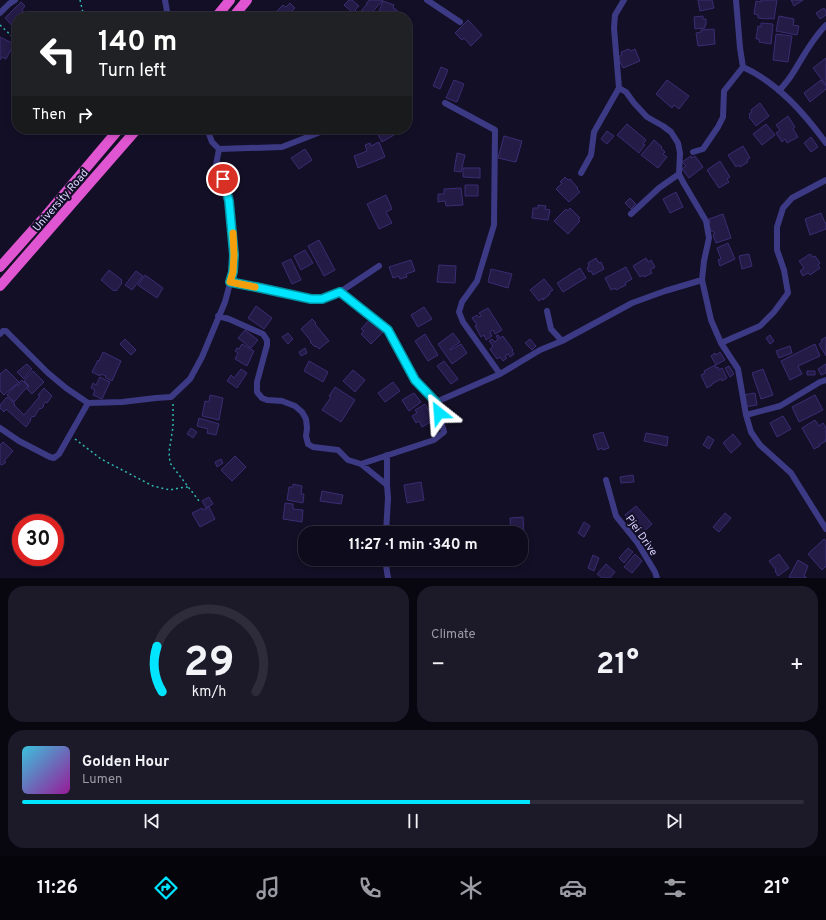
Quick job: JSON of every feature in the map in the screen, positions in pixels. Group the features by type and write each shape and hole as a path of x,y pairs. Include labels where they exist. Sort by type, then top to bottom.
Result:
{"highway":[{"path":"220,12 230,0"},
{"path":"237,12 247,0"},
{"name":"University Road","path":"0,267 115,134"},
{"name":"University Road","path":"0,286 133,134"}],"street":[{"path":"0,13 9,4 16,0"},
{"path":"165,0 167,12"},
{"path":"427,0 460,22"},
{"path":"582,173 591,155 594,132 619,88 614,28 615,15 624,0"},
{"path":"692,152 703,148 718,127 723,117 724,91 743,67 736,0"},
{"path":"779,91 790,78 808,49 826,25"},
{"path":"743,67 764,79 798,108 826,143"},
{"path":"619,88 626,92 647,117 671,132 678,143 680,153 679,174 706,221 709,238 702,280 711,320 721,343 738,369 746,416 751,432 760,445 791,473 826,528"},
{"path":"444,103 495,130 494,225 477,281 462,302 459,312 463,322 500,374"},
{"path":"209,134 212,142 219,149 282,147 315,134"},
{"path":"0,334 3,331 6,332 48,373 88,403 122,402 171,397 190,379 202,357 225,302 233,272 234,255 229,201 223,179 216,165 219,149"},
{"path":"631,214 659,188 679,174"},
{"path":"721,343 760,326 774,312 788,292 784,270 777,250 777,227 783,208 792,198 826,180"},
{"path":"230,282 311,299 322,299 340,292 379,266"},
{"path":"436,402 500,374 540,350 562,341 632,303 702,280"},
{"path":"340,292 388,330 415,380 436,402 444,432 434,440 361,464"},
{"path":"547,311 551,328 562,341"},
{"path":"218,316 229,319 263,334 267,340 268,345 257,382 257,392 262,398 267,400 282,401 294,406 302,412 306,419 306,436 308,444 313,448 338,450 348,460 361,464 387,485"},
{"path":"746,416 780,406 820,382 826,380"},
{"path":"0,428 19,441 54,458 59,454 88,403"},
{"path":"386,526 388,498 387,455"},
{"name":"Pjei Drive","path":"606,480 616,516 637,542 657,578"},
{"path":"386,566 388,578"}],"path":[{"path":"80,0 83,12"},
{"path":"0,25 12,36"},
{"path":"171,397 174,427 169,452 170,463 199,501"},
{"path":"70,435 101,459 153,486 170,490 189,487"}],"building":[{"path":"349,0 352,0 359,6 355,10 355,12 352,12 344,5"},
{"path":"369,0 383,0 372,12 361,11"},
{"path":"698,0 712,0 714,8 700,11"},
{"path":"761,0 777,0 774,19 758,18 758,15 754,14 756,1 761,2"},
{"path":"791,0 803,0 794,6"},
{"path":"383,1 394,5 393,8 397,10 396,12 379,12"},
{"path":"21,2 25,6 22,10 24,12 12,12 12,26 5,18"},
{"path":"290,3 295,8 292,11 293,12 276,12 283,5 286,7"},
{"path":"824,8 826,15 820,19 816,13"},
{"path":"703,16 703,19 706,19 705,28 695,29 694,17"},
{"path":"779,16 794,19 793,25 799,26 797,35 776,31"},
{"path":"468,20 482,35 471,46 464,38 462,40 455,33"},
{"path":"761,23 773,24 771,44 759,42 759,39 756,39 758,26 761,27"},
{"path":"714,29 715,44 698,46 696,33 701,32 701,30"},
{"path":"776,34 792,36 788,62 773,60"},
{"path":"0,37 12,43 12,48 6,59 2,57 0,60"},
{"path":"629,49 631,51 635,49 640,61 623,68 618,57 622,55 621,52"},
{"path":"826,58 826,85 813,68"},
{"path":"441,67 448,70 440,89 433,86"},
{"path":"454,80 464,84 457,102 446,98"},
{"path":"667,80 689,96 679,109 674,105 672,108 656,94"},
{"path":"821,80 826,86 826,89 810,102 804,93"},
{"path":"760,103 769,116 756,126 749,117 749,114 752,112 751,110"},
{"path":"788,116 795,127 793,129 798,137 787,143 785,139 782,142 776,133 780,130 776,125"},
{"path":"627,124 646,140 643,144 645,145 639,153 617,135"},
{"path":"766,124 775,135 762,145 753,134"},
{"path":"607,131 614,136 607,144 601,139"},
{"path":"378,134 394,134 394,135 382,142"},
{"path":"504,136 522,141 516,162 498,158"},
{"path":"811,137 818,147 811,152 804,143"},
{"path":"654,140 662,147 661,148 665,152 663,154 667,157 658,168 641,155"},
{"path":"379,142 385,157 358,168 354,156 367,151 365,145 370,143 371,146"},
{"path":"743,146 750,158 747,160 748,162 740,167 739,165 736,167 728,155"},
{"path":"305,149 312,160 299,169 291,158"},
{"path":"457,153 465,155 461,172 454,171"},
{"path":"691,156 692,158 695,156 703,167 689,178 682,169 686,166 682,162"},
{"path":"720,161 730,177 727,179 729,182 719,188 707,170"},
{"path":"463,168 480,168 480,178 463,177"},
{"path":"565,177 568,180 570,179 580,192 569,202 556,189"},
{"path":"465,185 478,185 478,196 465,196"},
{"path":"461,188 463,205 446,206 445,201 438,202 438,194 444,194 444,189"},
{"path":"676,192 683,207 670,213 663,199"},
{"path":"386,195 392,209 386,212 392,223 379,229 367,204"},
{"path":"630,198 636,204 631,209 625,203"},
{"path":"538,205 546,206 545,209 550,210 548,220 532,218 533,208 538,208"},
{"path":"570,208 580,218 578,219 580,221 568,234 554,221 566,209 568,211"},
{"path":"821,213 826,223 826,229 810,235 805,219"},
{"path":"723,214 731,238 716,243 713,235 715,234 711,231 708,224 710,223 709,219"},
{"path":"319,240 335,270 324,276 308,246"},
{"path":"728,243 735,259 720,266 718,260 721,259 717,248"},
{"path":"305,250 313,263 301,270 294,256"},
{"path":"749,254 752,266 742,269 739,256"},
{"path":"810,254 813,257 815,256 820,263 818,265 820,268 810,275 808,273 803,276 800,271 804,268 799,261"},
{"path":"596,258 599,263 601,262 604,269 593,275 587,268 589,266 588,263"},
{"path":"646,258 648,262 651,260 655,267 650,270 652,273 644,277 643,275 640,277 633,266"},
{"path":"291,259 301,280 292,284 282,263"},
{"path":"411,260 415,271 406,274 407,277 400,279 399,276 393,278 389,267"},
{"path":"439,265 456,266 455,283 437,282"},
{"path":"626,267 632,279 625,283 626,285 616,290 615,288 611,290 605,278"},
{"path":"580,268 586,278 563,292 557,283"},
{"path":"491,269 512,274 508,288 488,282"},
{"path":"109,270 122,280 122,283 116,291 101,280"},
{"path":"136,271 143,276 132,290 125,285"},
{"path":"145,275 163,288 157,298 138,285"},
{"path":"544,279 553,290 543,300 543,298 539,301 530,290"},
{"path":"256,306 272,318 264,329 248,318"},
{"path":"424,307 432,319 418,327 411,315"},
{"path":"488,308 502,330 495,334 493,330 490,332 492,336 486,340 484,335 481,337 475,326 477,325 472,318 477,315 479,317 481,316 479,313"},
{"path":"371,318 384,331 371,344 361,334 364,331 361,329"},
{"path":"312,319 329,341 319,349 310,342 311,341 301,329"},
{"path":"245,330 258,340 251,348 238,338"},
{"path":"288,333 293,339 288,344 282,337"},
{"path":"453,333 460,342 450,349 451,350 461,344 467,353 452,364 438,344"},
{"path":"425,334 438,355 428,361 415,341"},
{"path":"498,335 500,338 503,336 513,350 512,351 514,354 510,357 508,354 505,356 507,358 503,361 500,357 497,359 490,349 493,346 489,341 492,339 495,342 498,339 496,336"},
{"path":"770,335 774,341 770,344 766,338"},
{"path":"826,337 826,356 819,344 822,342 821,340"},
{"path":"125,339 136,350 131,355 120,344"},
{"path":"530,339 536,346 532,350 525,343"},
{"path":"242,344 254,351 247,366 235,359 238,353 235,351 237,348 239,349"},
{"path":"815,344 820,356 798,366 802,374 790,380 781,361"},
{"path":"790,346 792,353 779,358 776,351"},
{"path":"305,348 307,353 301,356 299,352"},
{"path":"103,352 121,361 112,381 105,377 106,376 101,374 100,376 92,372"},
{"path":"720,352 725,360 716,365 711,356"},
{"path":"309,361 328,372 323,382 304,371"},
{"path":"444,361 458,379 451,384 437,366"},
{"path":"27,364 32,369 24,379 17,372"},
{"path":"826,364 826,373 821,375 818,369"},
{"path":"715,365 719,370 722,368 727,378 722,381 721,379 707,388 701,375 705,373 704,371"},
{"path":"729,366 734,374 730,377 725,368"},
{"path":"6,369 19,382 4,395 0,391 0,374"},
{"path":"241,369 247,373 237,388 227,381 231,375 234,378"},
{"path":"763,369 773,395 761,399 752,373"},
{"path":"353,370 365,380 355,392 343,381"},
{"path":"33,371 44,382 32,394 27,389 29,386 24,381"},
{"path":"807,371 815,371 815,375 807,375"},
{"path":"100,377 110,382 102,399 93,395 95,390 91,388 93,383 96,385"},
{"path":"22,380 28,386 14,402 7,395 17,384 18,386 20,384 19,383"},
{"path":"393,382 400,391 385,402 378,393"},
{"path":"335,387 355,400 341,422 322,410 331,397 329,396"},
{"path":"44,388 52,396 41,409 40,408 34,417 33,416 30,419 31,420 26,427 6,409 4,412 0,408 0,405 7,397 24,415 40,396 38,395"},
{"path":"414,393 421,402 409,411 402,400"},
{"path":"755,393 757,405 745,407 743,395"},
{"path":"210,395 223,398 219,420 202,416 205,401 209,402"},
{"path":"815,395 823,410 799,422 792,407"},
{"path":"425,404 434,420 422,427 419,421 416,423 412,416 417,413 415,410"},
{"path":"783,416 791,429 777,437 770,423"},
{"path":"199,418 219,424 216,435 207,433 208,429 197,426"},
{"path":"815,420 819,426 823,423 826,428 826,441 814,449 802,428"},
{"path":"191,428 197,432 193,438 187,434"},
{"path":"603,432 609,448 603,450 602,448 598,450 593,435"},
{"path":"646,433 668,437 667,446 644,441"},
{"path":"733,434 741,444 731,453 723,443"},
{"path":"708,436 714,440 709,449 703,445"},
{"path":"3,442 13,451 4,461 6,462 2,465 0,464 0,445"},
{"path":"235,456 246,467 232,481 221,470"},
{"path":"221,459 223,463 217,467 215,462"},
{"path":"633,475 634,482 621,483 620,477"},
{"path":"421,482 424,500 407,503 404,485"},
{"path":"293,484 302,486 301,494 304,494 303,503 287,500 289,487 293,487"},
{"path":"322,491 343,495 341,504 320,501"},
{"path":"209,497 213,504 206,508 202,501"},
{"path":"285,503 293,504 293,509 303,510 302,522 283,519"},
{"path":"636,506 652,524 641,534 625,515"},
{"path":"209,507 215,519 200,527 192,513 202,508 203,510"},
{"path":"725,513 731,518 719,532 713,527"},
{"path":"523,517 524,526 511,526 510,518"},
{"path":"584,522 590,526 584,537 578,533"},
{"path":"824,539 826,541 826,566 822,570 808,554"},
{"path":"628,548 633,552 624,563 619,558"},
{"path":"635,554 642,561 632,573 624,567"},
{"path":"779,554 789,568 778,576 775,571 776,570 769,561"},
{"path":"593,555 599,558 594,571 588,568"},
{"path":"798,560 808,566 804,576 806,578 789,577"},
{"path":"606,564 615,572 610,578 602,578 597,574"}],"slow traffic":[{"path":"233,233 233,272 230,282 255,287"}],"route":[{"path":"223,179 229,201 234,255 233,272 230,282 311,299 322,299 340,292 388,330 415,380 436,402 439,413"}]}
